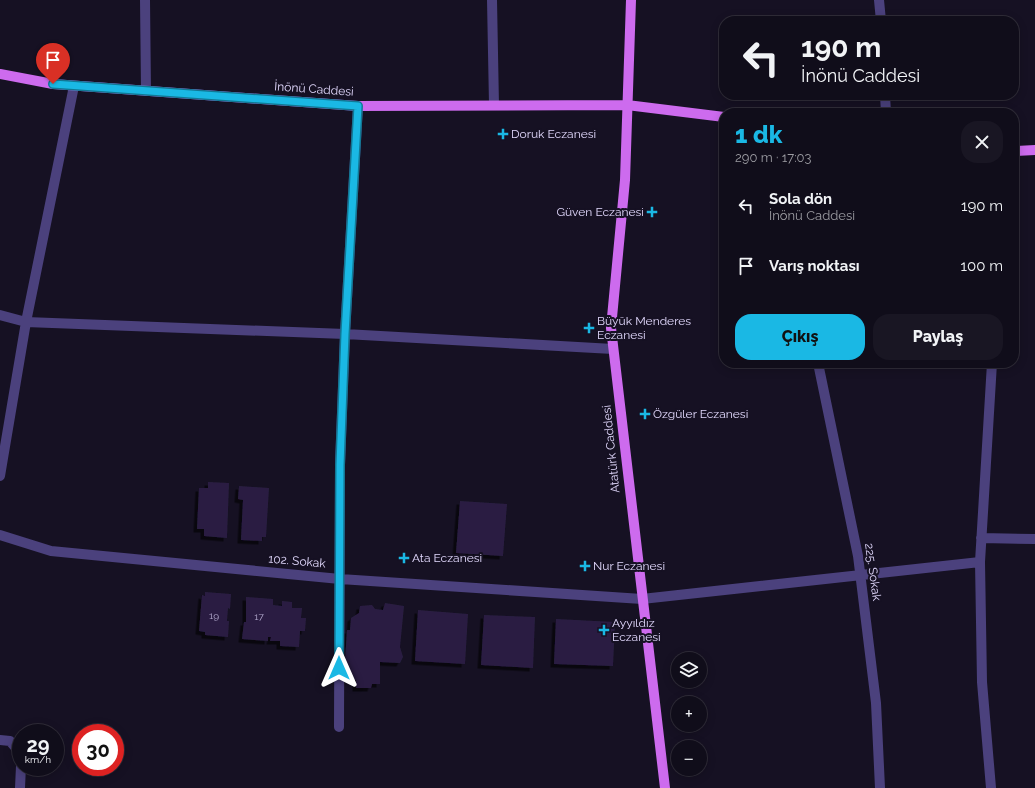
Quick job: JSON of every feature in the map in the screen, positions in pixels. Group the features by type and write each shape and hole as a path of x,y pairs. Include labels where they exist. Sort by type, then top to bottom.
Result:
{"main road":[{"name":"Atatürk Caddesi","path":"631,0 625,180 611,328 665,788"},
{"name":"İnönü Caddesi","path":"0,74 53,84 74,86 358,106 627,105 719,116"},
{"path":"1019,150 1035,150"}],"street":[{"path":"145,0 146,91"},
{"path":"492,0 494,105"},
{"path":"879,0 880,16"},
{"path":"0,476 26,322 74,86"},
{"path":"339,727 340,465 345,334 358,106"},
{"path":"0,315 26,322 345,334 613,349"},
{"name":"225. Sokak","path":"819,368 858,556 876,703 880,788"},
{"path":"991,788 982,682 980,562 992,368"},
{"name":"102. Sokak","path":"0,536 51,551 340,578 642,599 980,562"},
{"path":"981,538 1035,539"},
{"path":"0,740 10,742 12,744"},
{"path":"20,788 21,776"}],"building":[{"path":"208,482 229,483 227,538 204,536 204,529 197,529 199,488 208,488"},
{"path":"239,486 269,488 266,537 262,537 262,541 241,540 243,500 238,499"},
{"path":"460,501 507,504 503,556 456,553"},
{"path":"205,592 231,594 230,609 228,608 227,621 229,621 228,637 205,635 205,632 199,631 202,595 205,596"},
{"path":"246,597 273,599 273,605 282,606 282,601 292,602 292,608 302,608 301,618 306,618 305,631 300,631 299,647 280,646 280,641 270,641 271,637 268,637 268,641 242,639 244,622 246,622"},
{"path":"385,603 404,606 400,647 403,657 400,663 380,662 380,684 372,684 371,688 356,688 356,680 351,679 345,661 347,630 350,630 351,618 359,613 360,606 372,605 375,609 383,610"},
{"path":"418,610 468,614 465,664 415,661"},
{"path":"484,615 535,617 533,668 481,665"},
{"path":"556,619 615,622 613,666 554,664"}],"place":[{"name":"Doruk Eczanesi","path":"503,134"},
{"name":"Güven Eczanesi","path":"652,212"},
{"name":"Büyük Menderes Eczanesi","path":"589,328"},
{"name":"Özgüler Eczanesi","path":"645,414"},
{"name":"Ata Eczanesi","path":"404,558"},
{"name":"Nur Eczanesi","path":"585,566"},
{"name":"Ayyıldız Eczanesi","path":"604,630"}],"route":[{"path":"53,84 358,106 345,334 340,465 339,668"}]}
